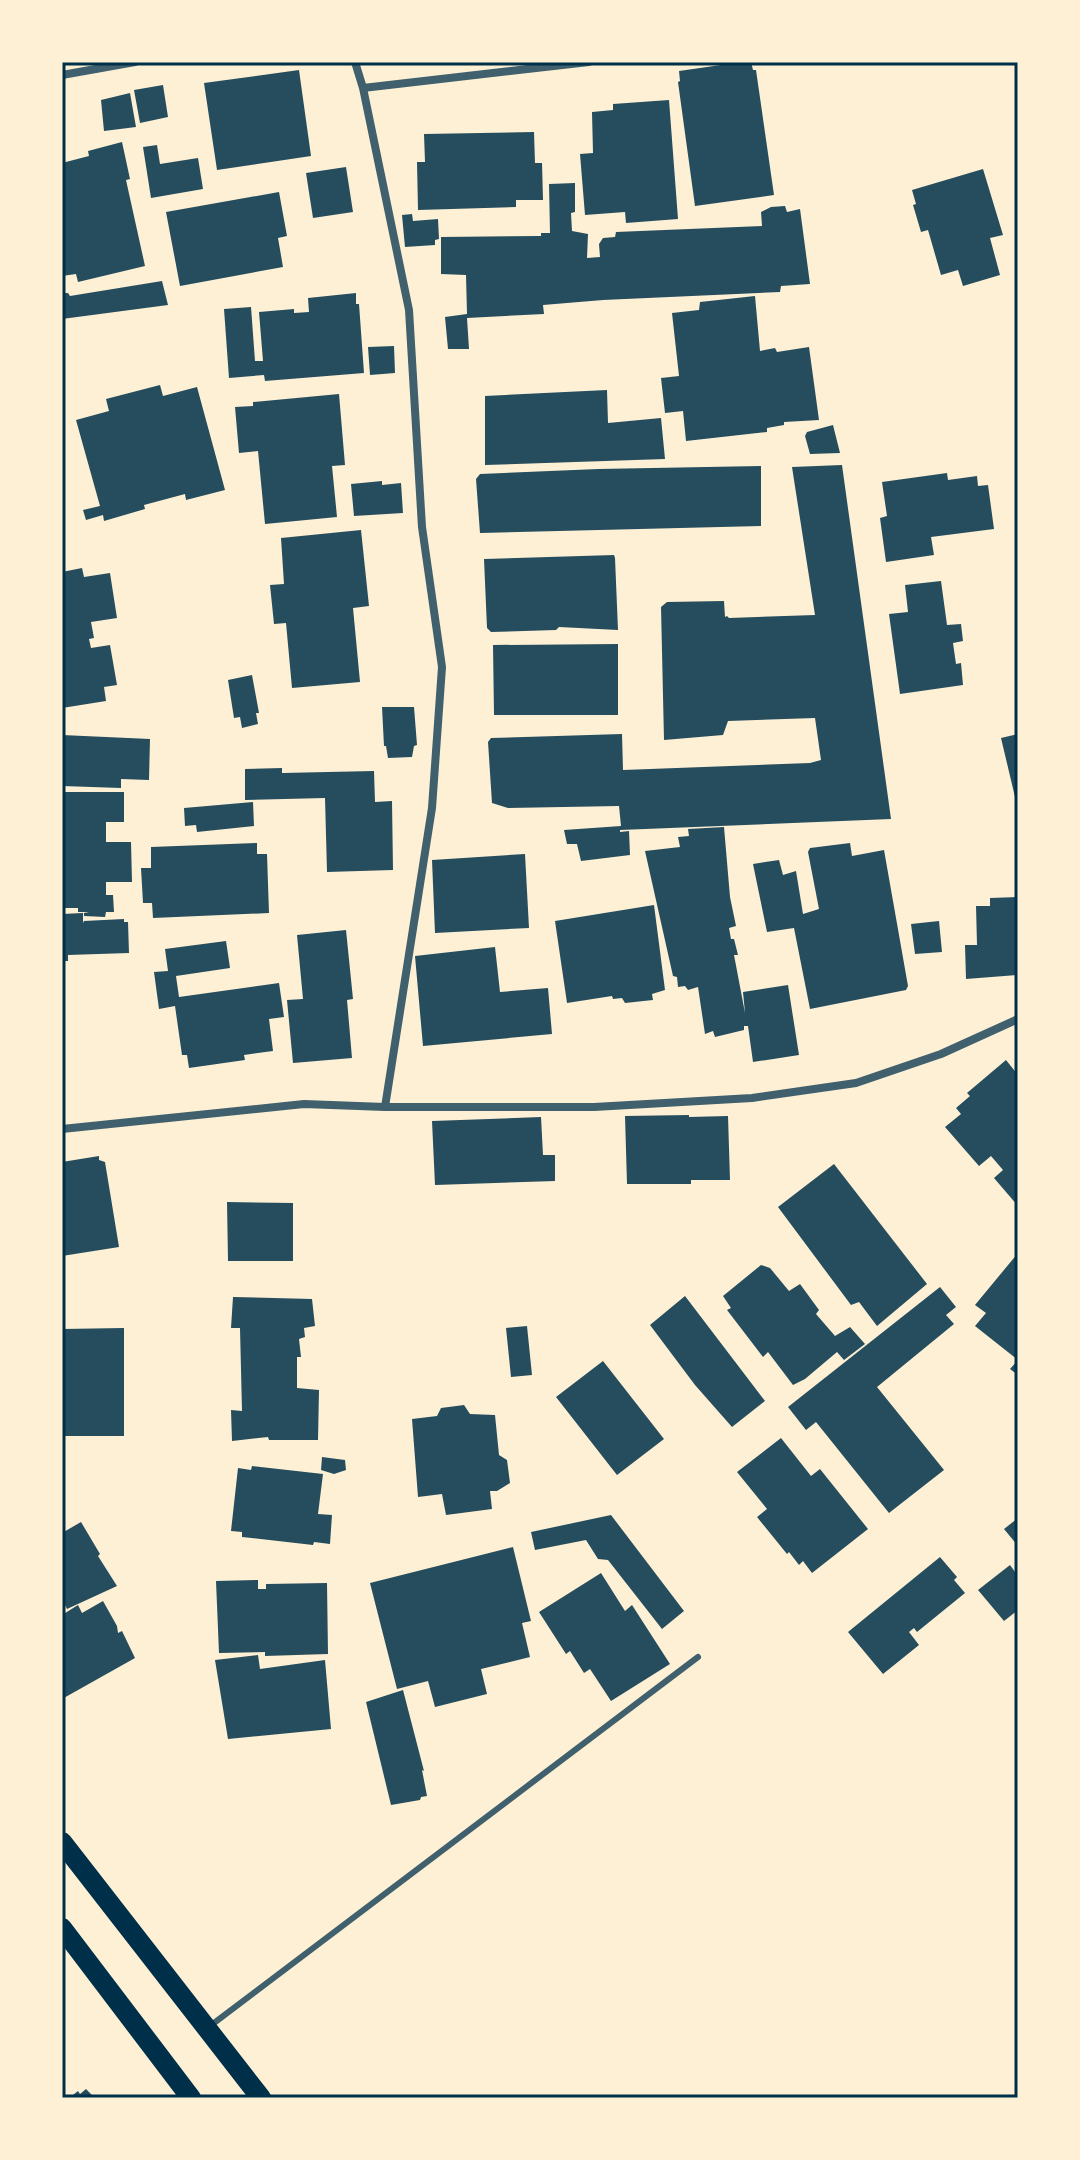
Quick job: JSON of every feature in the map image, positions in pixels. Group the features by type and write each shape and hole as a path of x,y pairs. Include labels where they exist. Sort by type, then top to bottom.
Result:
{"main road":[{"path":"62,1842 261,2098"},
{"path":"62,1928 191,2098"}],"street":[{"path":"62,75 135,62"},
{"path":"355,62 409,310 422,527 442,667 432,808 385,1107"},
{"path":"363,88 589,62"},
{"path":"62,1129 304,1104 594,1107 752,1098 856,1083 941,1054 1018,1019"}],"lane":[{"path":"207,2028 698,1657"}],"building":[{"path":"751,62 753,70 756,70 774,195 695,206 679,71"},
{"path":"299,70 311,156 217,170 204,83"},
{"path":"163,85 168,117 140,123 134,90"},
{"path":"130,93 136,127 104,131 101,100"},
{"path":"669,100 678,219 626,223 625,212 585,215 580,154 593,153 592,112 613,110 613,104"},
{"path":"534,132 535,163 542,163 543,200 516,200 516,207 418,210 417,162 425,162 424,134"},
{"path":"122,142 130,179 126,180 145,266 78,282 76,274 62,276 62,163 89,156 88,151"},
{"path":"157,145 160,164 198,158 203,189 151,198 143,147"},
{"path":"346,167 353,212 313,218 306,173"},
{"path":"983,169 1003,235 990,238 1000,275 963,286 958,270 941,275 928,230 921,232 912,190"},
{"path":"575,183 572,231 588,234 587,258 600,257 599,244 603,238 615,237 616,232 762,226 761,212 771,207 785,206 787,212 800,209 810,284 781,286 780,292 543,305 544,314 467,318 469,349 448,349 445,317 467,314 466,275 441,274 441,237 541,236 541,233 550,233 549,184"},
{"path":"279,192 287,236 278,238 283,267 180,286 166,212"},
{"path":"412,214 413,221 438,219 439,239 435,240 435,245 405,247 402,215"},
{"path":"162,281 168,305 62,319 62,293 70,296"},
{"path":"356,293 364,373 265,381 264,375 229,378 224,309 251,307 255,361 263,361 259,312 294,309 294,313 309,312 308,298"},
{"path":"755,296 760,351 809,347 819,420 784,422 784,425 767,428 767,432 686,441 683,411 665,413 661,378 679,376 672,313 699,310 700,302"},
{"path":"394,346 395,373 370,375 368,347"},
{"path":"160,385 163,396 197,387 225,490 186,500 185,494 144,505 145,509 104,521 103,515 86,520 83,510 100,506 76,420 109,411 106,399"},
{"path":"607,390 608,423 661,418 665,459 485,465 485,396"},
{"path":"339,394 345,465 332,466 337,517 265,524 258,451 239,453 235,407 253,406 253,402"},
{"path":"833,425 840,453 810,454 805,436 807,432"},
{"path":"842,465 891,819 620,830 629,831 630,855 581,861 577,844 567,844 564,830 621,826 619,806 508,808 492,803 488,742 491,738 622,734 623,770 810,763 821,760 815,718 728,721 723,735 664,740 661,607 667,602 724,601 725,617 729,618 815,615 792,467"},
{"path":"761,466 761,526 480,533 476,479 480,474"},
{"path":"947,473 948,480 977,476 978,486 988,485 994,529 931,537 934,555 886,562 880,518 887,516 882,482"},
{"path":"382,481 382,485 401,483 403,513 354,516 351,484"},
{"path":"361,530 369,606 353,608 360,682 292,688 286,623 274,624 270,585 284,584 281,538"},
{"path":"614,555 618,630 559,627 556,630 491,632 487,628 484,559"},
{"path":"82,568 84,577 110,573 117,618 91,622 94,638 89,639 91,648 110,645 117,685 104,687 106,701 62,708 62,572"},
{"path":"941,581 947,625 961,624 963,641 953,643 956,664 961,663 963,685 900,694 889,614 908,612 905,585"},
{"path":"618,644 618,715 494,715 493,645"},
{"path":"252,675 258,724 242,728 240,717 234,718 228,680"},
{"path":"382,707 414,707 417,745 412,757 388,758 384,746"},
{"path":"1018,734 1018,796 1015,797 1001,738"},
{"path":"62,735 150,739 149,780 121,779 121,788 62,786"},
{"path":"282,768 282,773 374,771 375,802 392,801 393,870 327,872 325,798 245,800 245,769"},
{"path":"62,792 124,792 124,822 106,822 106,842 131,842 132,882 106,882 106,895 113,895 114,912 106,912 105,917 84,916 89,912 62,908"},
{"path":"253,802 254,826 197,832 196,825 185,826 184,808"},
{"path":"724,827 730,897 736,926 729,928 738,955 734,955 745,1013 743,992 788,985 799,1055 753,1062 748,1026 744,1026 744,1030 715,1037 713,1031 705,1034 698,987 688,990 685,986 678,987 677,977 673,976 645,851 680,847 678,837 689,836 688,829"},
{"path":"257,843 257,854 267,854 269,913 153,918 152,903 143,903 141,868 151,868 151,847"},
{"path":"850,843 852,856 884,850 908,986 906,990 810,1009 794,928 767,932 753,864 779,860 783,875 796,871 803,914 819,909 808,852 810,848"},
{"path":"525,854 529,928 435,933 432,860"},
{"path":"1018,897 1017,975 966,979 965,945 977,945 976,906 990,906 990,898"},
{"path":"654,905 665,990 652,994 653,1000 625,1003 622,998 613,999 612,996 567,1003 555,921"},
{"path":"83,913 83,923 124,919 128,922 129,953 68,955 68,961 62,961 62,914"},
{"path":"939,921 942,952 915,954 911,924"},
{"path":"346,930 353,999 347,1000 352,1058 293,1063 287,1000 303,999 297,935"},
{"path":"226,941 230,968 176,976 179,997 279,983 284,1017 269,1019 273,1051 244,1055 245,1060 189,1068 187,1055 182,1055 175,1006 159,1009 154,972 168,971 165,949"},
{"path":"495,947 500,992 548,988 552,1034 423,1046 415,956"},
{"path":"1006,1060 1018,1075 1018,1206 994,1178 1003,1170 991,1156 979,1166 945,1127 961,1114 956,1108 970,1096 967,1093"},
{"path":"625,1116 728,1116 730,1180 691,1180 691,1184 627,1184"},
{"path":"541,1117 543,1155 555,1155 555,1181 435,1185 432,1121"},
{"path":"99,1156 99,1160 105,1162 119,1247 62,1256 62,1162"},
{"path":"834,1164 927,1284 877,1326 859,1302 851,1305 778,1207"},
{"path":"227,1202 293,1203 293,1261 228,1261"},
{"path":"1018,1253 1018,1360 975,1326 986,1313 975,1305"},
{"path":"761,1265 770,1268 789,1291 800,1284 819,1310 816,1314 835,1336 850,1327 865,1344 844,1360 837,1352 805,1379 793,1385 768,1352 763,1357 727,1310 731,1308 723,1296"},
{"path":"940,1287 956,1307 946,1315 954,1324 877,1387 944,1470 889,1513 816,1422 806,1430 788,1407"},
{"path":"685,1296 765,1401 732,1427 695,1385 650,1325"},
{"path":"233,1297 312,1299 315,1326 304,1328 305,1337 299,1339 301,1357 297,1357 297,1388 319,1390 318,1440 269,1440 268,1437 232,1441 231,1410 242,1411 240,1328 231,1328"},
{"path":"527,1326 532,1375 511,1377 506,1328"},
{"path":"124,1328 124,1436 62,1436 62,1329"},
{"path":"1018,1360 1018,1375 1010,1369"},
{"path":"603,1361 664,1439 617,1475 556,1397"},
{"path":"464,1405 470,1414 495,1415 499,1455 507,1460 510,1483 497,1491 490,1491 492,1509 446,1515 442,1494 418,1497 412,1419 437,1416 441,1408"},
{"path":"781,1438 811,1476 820,1469 868,1529 812,1573 803,1561 799,1565 789,1552 787,1554 757,1517 767,1509 737,1472"},
{"path":"322,1457 345,1460 346,1470 334,1474 321,1470"},
{"path":"252,1466 323,1474 318,1514 332,1515 330,1544 242,1537 242,1532 231,1531 238,1468 251,1470"},
{"path":"611,1515 684,1611 662,1629 608,1560 598,1559 586,1540 535,1550 531,1532"},
{"path":"1018,1518 1018,1546 1004,1529"},
{"path":"81,1522 117,1586 67,1609 62,1599 62,1533"},
{"path":"513,1547 531,1621 522,1623 530,1657 481,1669 487,1694 435,1707 428,1681 397,1689 370,1583"},
{"path":"940,1557 957,1577 954,1580 965,1593 917,1632 914,1628 909,1632 919,1645 883,1674 848,1632"},
{"path":"1010,1565 1018,1576 1018,1610 1004,1621 978,1590"},
{"path":"601,1573 625,1611 632,1605 670,1664 611,1701 590,1669 584,1673 570,1651 566,1654 539,1612"},
{"path":"258,1580 258,1589 266,1589 266,1584 327,1583 328,1654 265,1656 265,1652 219,1653 216,1581"},
{"path":"103,1601 118,1633 122,1631 135,1658 62,1699 62,1615 78,1605 82,1613"},
{"path":"258,1655 260,1669 325,1660 331,1729 228,1739 215,1660"},
{"path":"403,1690 424,1771 427,1796 391,1805 366,1702"},
{"path":"86,2089 95,2098 69,2098 78,2091 80,2094"}]}
